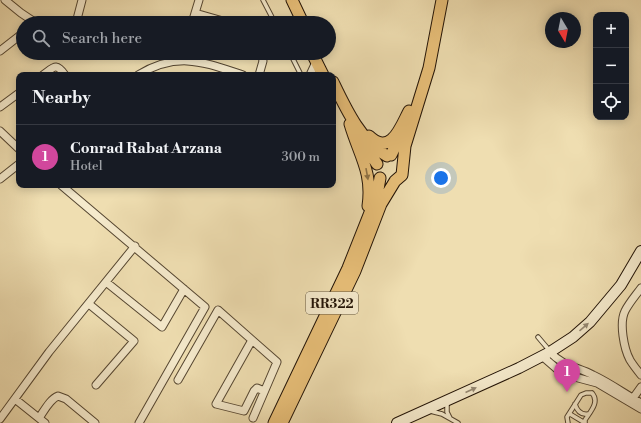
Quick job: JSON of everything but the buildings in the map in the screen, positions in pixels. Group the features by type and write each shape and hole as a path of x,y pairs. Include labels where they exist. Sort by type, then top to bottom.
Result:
{"main road":[{"path":"285,0 293,16"},
{"path":"292,0 300,16"},
{"path":"336,98 377,164 381,159 389,155 399,139 409,111 425,57 437,0"},
{"name":"RR322","path":"282,423 355,271 381,204 396,181 402,175 405,146 429,68 442,0"},
{"path":"317,60 322,72"},
{"path":"319,60 327,72"},
{"path":"336,88 352,122 368,178 369,203 365,226"},
{"path":"352,122 373,139 386,142 391,141 397,134 409,111"},
{"path":"352,122 370,143 389,155 399,158 403,165"},
{"name":"RR322","path":"274,423 342,281 365,226 377,195 380,178 377,172 377,164"},
{"path":"380,178 389,182 396,181"},
{"path":"397,423 520,368 546,354 572,337 595,316 621,285 641,251"}],"street":[{"path":"5,0 26,16"},
{"path":"78,16 82,0"},
{"path":"194,16 199,0"},
{"path":"195,12 208,16"},
{"path":"0,51 16,38"},
{"path":"260,72 263,60"},
{"path":"312,72 315,60"},
{"path":"144,72 160,64 182,61 201,62 233,72"},
{"path":"47,72 54,67 58,67 63,72"},
{"path":"0,107 16,95"},
{"path":"0,131 16,145"},
{"path":"0,179 16,166"},
{"path":"65,188 205,307 139,423"},
{"path":"0,419 134,246"},
{"path":"106,282 162,327 184,289"},
{"path":"641,288 626,310 622,323 624,342 628,355 641,375"},
{"path":"88,304 134,341 96,385"},
{"path":"178,380 218,310 277,362 253,418"},
{"path":"252,340 216,404 244,411 254,391 257,388 264,391"},
{"path":"546,354 594,375 641,409"},
{"path":"546,354 557,369 567,375 597,384 631,401 641,403"},
{"path":"557,369 562,362"},
{"path":"631,401 641,387"},
{"path":"15,399 42,421 51,402 58,396 66,399 95,423"}],"lane":[{"path":"263,0 271,16"},
{"path":"294,60 300,72"},
{"path":"538,337 546,354"},
{"path":"592,393 597,384"},
{"path":"568,423 567,419 582,394 592,393"},
{"path":"570,414 585,423 588,414 595,403 596,398 592,393"},
{"path":"448,400 447,412 451,419"},
{"path":"575,404 576,409 580,413 588,414"},
{"path":"424,410 433,412 458,423"}],"place":[{"name":"Conrad Rabat Arzana","path":"567,392"}]}
